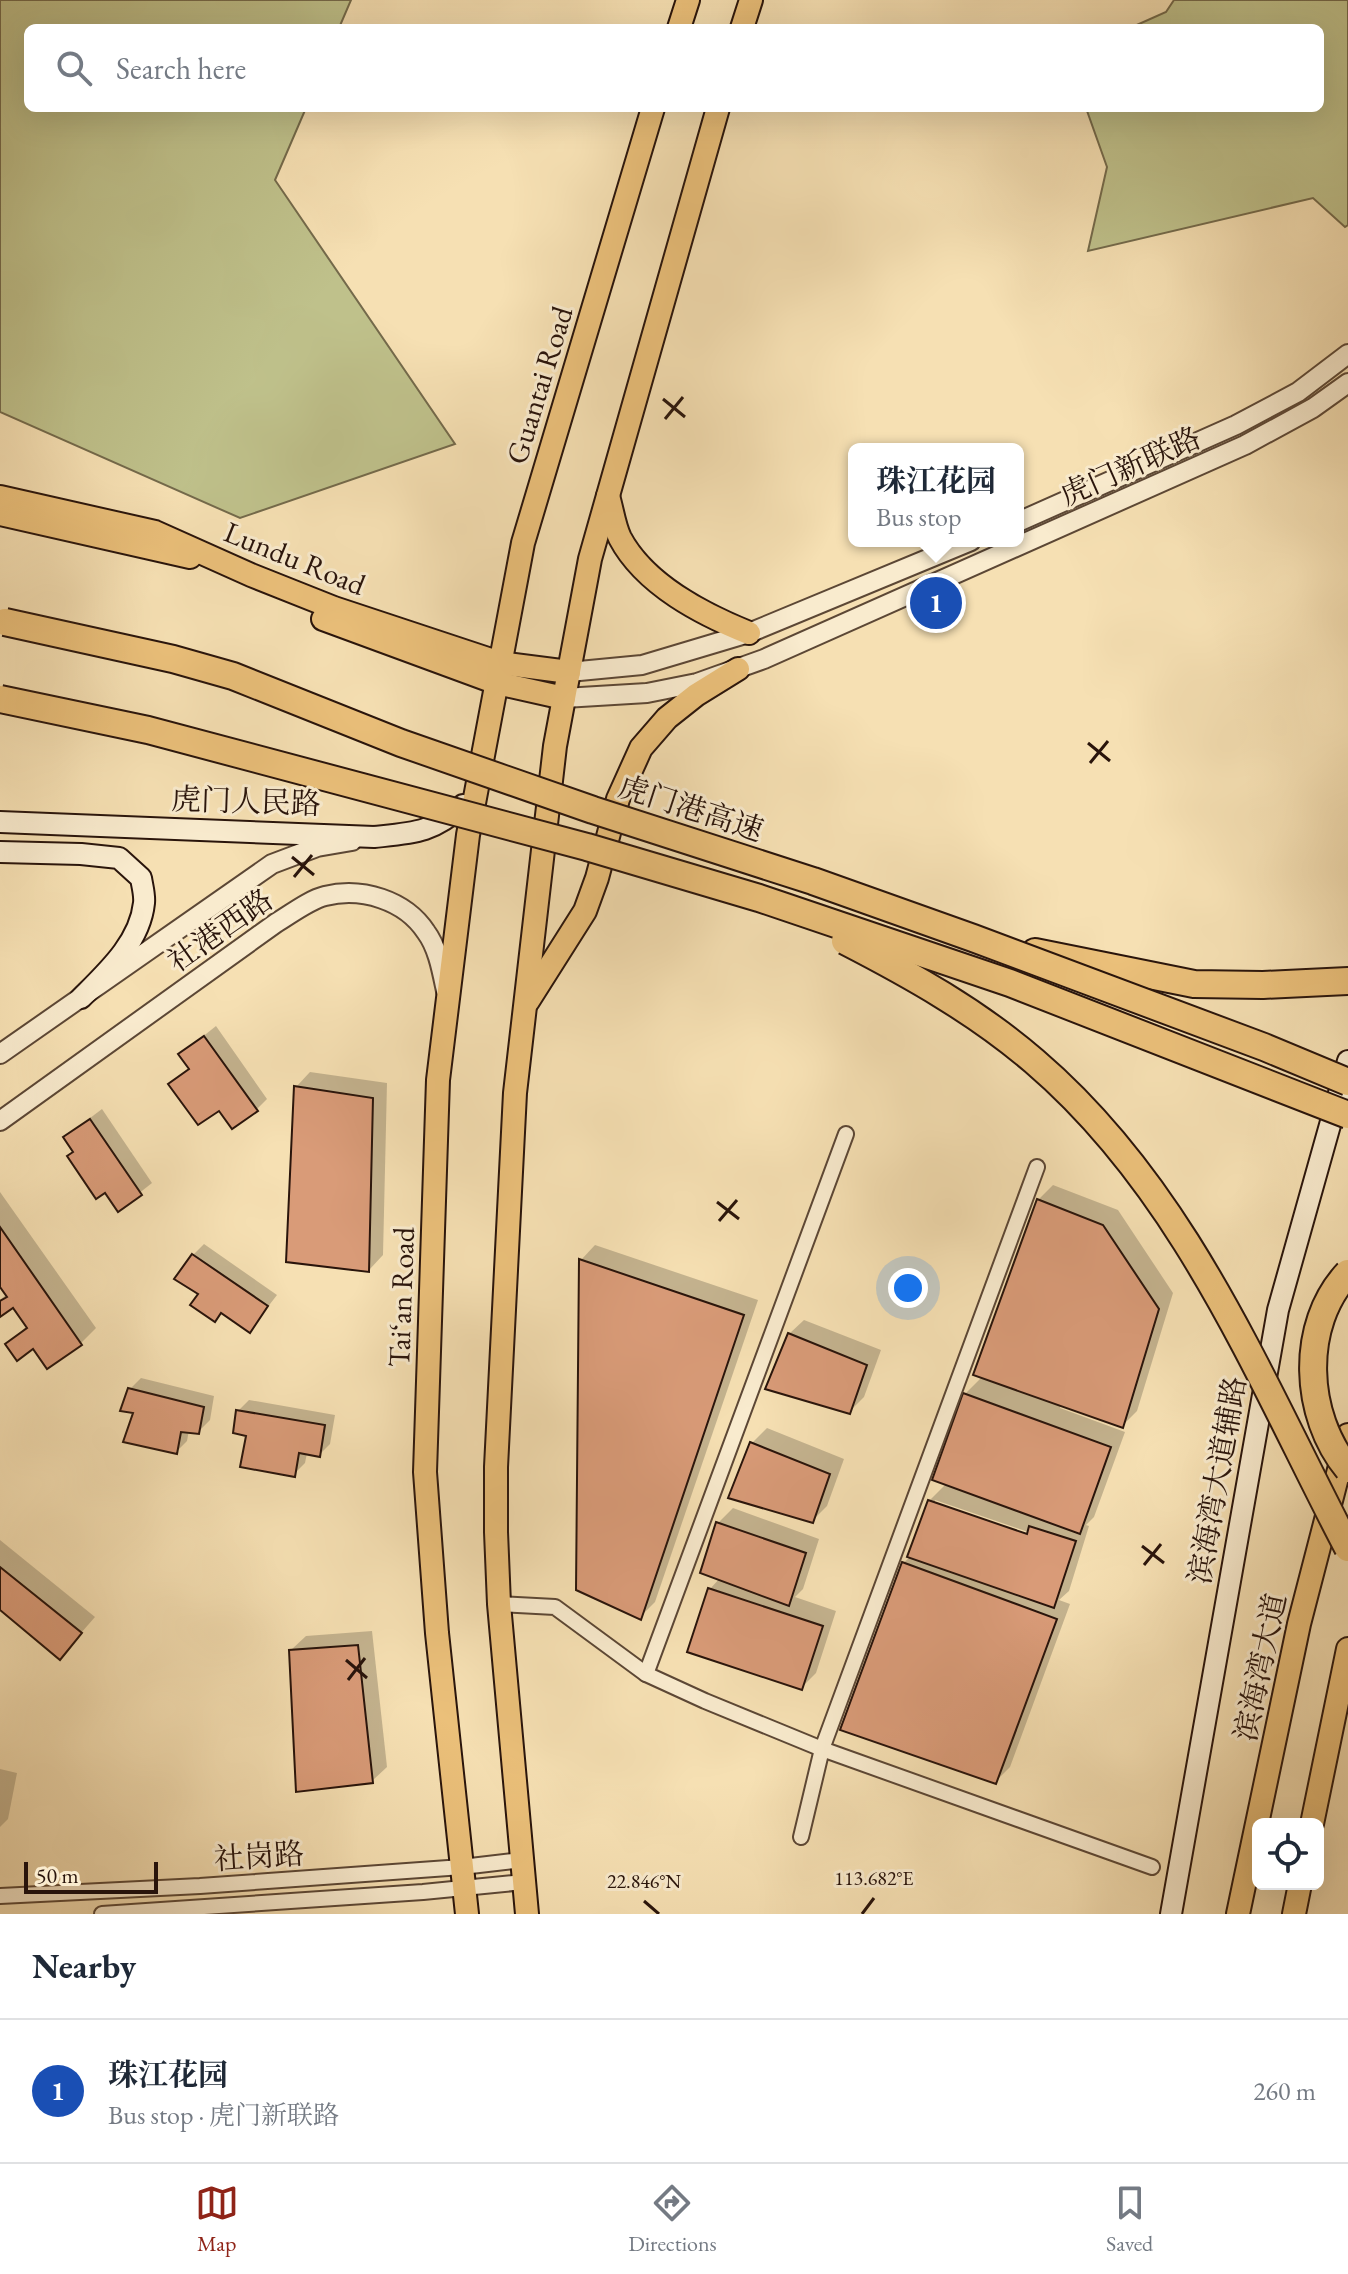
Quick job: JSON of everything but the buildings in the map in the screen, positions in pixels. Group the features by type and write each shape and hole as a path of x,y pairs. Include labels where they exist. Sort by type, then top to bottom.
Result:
{"highway":[{"name":"虎门港高速","path":"3,622 206,667 401,743 973,938 1264,1047 1348,1082"},
{"path":"0,699 148,730 587,847 759,898 1010,983 1348,1115"},
{"path":"759,898 907,973 973,1014 1034,1061 1091,1114 1141,1173 1186,1237 1348,1548"},
{"path":"973,938 1095,966 1194,984 1261,994 1348,996"},
{"path":"1194,984 1348,981"},
{"path":"1348,1273 1327,1307 1316,1339 1313,1372 1317,1406 1328,1437 1348,1469"},
{"path":"1293,1443 1348,1514"}],"main road":[{"path":"680,24 688,0"},
{"path":"743,24 751,0"},
{"name":"Guantai Road","path":"498,673 523,543 652,112"},
{"path":"527,1914 499,1604 496,1467 515,1093 555,746 590,559 717,112"},
{"path":"608,496 620,538 647,573 706,614 749,633"},
{"name":"Lundu Road","path":"0,497 155,532 251,575 564,698"},
{"name":"Lundu Road","path":"0,514 189,557 320,618 498,673 569,672"},
{"path":"525,1010 532,992 585,911 618,799 641,748 667,718 696,695 738,669"},
{"name":"Tai‘an Road","path":"467,1914 437,1633 425,1472 438,1080 468,835 498,673"},
{"name":"虎门人民路","path":"0,822 374,837 419,832 445,822 476,794"},
{"path":"0,852 119,858 141,878 144,902 135,935 110,969 81,998"},
{"name":"滨海湾大道辅路","path":"1171,1914 1272,1340 1348,1061"},
{"name":"滨海湾大道","path":"1238,1914 1299,1624 1348,1435"},
{"path":"1313,1818 1348,1649"},
{"path":"1294,1914 1299,1890"}],"street":[{"name":"虎门新联路","path":"1024,519 1236,425 1298,392 1348,354"},
{"name":"虎门新联路","path":"1024,545 1245,445 1313,408 1348,383"},
{"path":"569,672 642,665 749,633 957,547"},
{"name":"虎门新联路","path":"564,698 647,693 697,683 738,669 1020,547"},
{"name":"社港西路","path":"0,1054 272,864 317,847 374,837"},
{"name":"社港西路","path":"0,1121 276,923 322,896 347,893 379,897 406,909 427,932 440,964 448,997"},
{"path":"646,1674 846,1134"},
{"path":"801,1837 822,1749 1037,1167"},
{"path":"499,1604 555,1607 646,1674 822,1749 1152,1867"},
{"name":"社岗路","path":"0,1896 463,1878 523,1871"},
{"name":"社岗路","path":"102,1914 523,1871"}],"green space":[{"path":"0,0 351,0 341,24 24,24 24,112 304,112 275,180 455,444 240,518 0,412"},
{"path":"1174,0 1348,0 1348,225 1345,227 1313,198 1088,251 1107,167 1087,112 1324,112 1324,24 1139,24 1166,12"}],"place":[{"name":"珠江花园","path":"936,603"}]}
